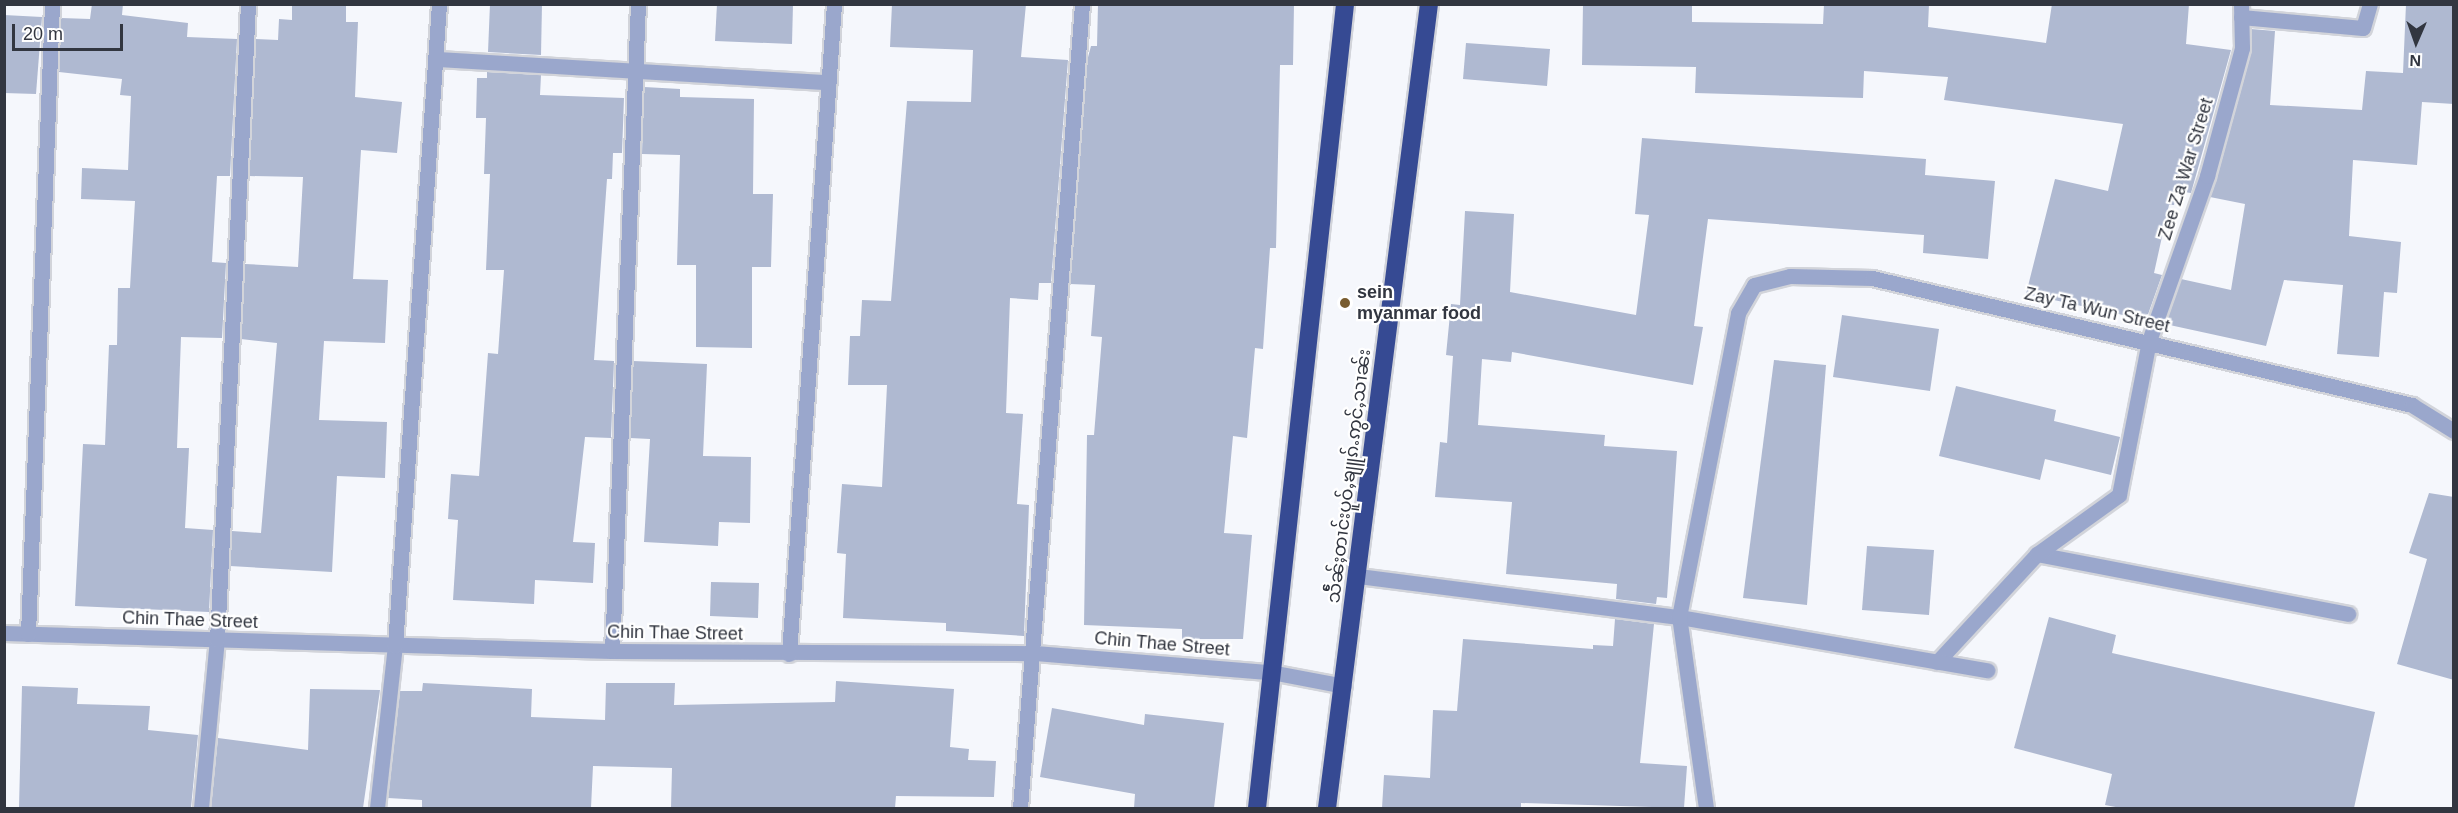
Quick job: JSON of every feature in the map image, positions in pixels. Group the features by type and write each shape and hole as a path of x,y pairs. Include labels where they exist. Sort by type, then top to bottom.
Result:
{"highway":[{"path":"1257,808 1276,673 1345,4"},
{"name":"သဵႅၼ်ႈတၢင်းပူဝ်ႇၶျူၵ်ႉဢွင်ႇသၢၼ်း","path":"1327,808 1429,4"}],"street":[{"path":"28,634 52,4"},
{"path":"201,808 217,640 248,4"},
{"path":"377,808 394,646 440,4"},
{"path":"612,651 633,67 638,4"},
{"path":"789,654 834,4"},
{"path":"1020,808 1035,653 1082,4"},
{"path":"2241,11 2363,28 2370,4"},
{"name":"Zee Za War Street","path":"1937,662 2037,554 2119,495 2149,342 2207,176 2242,48 2241,11"},
{"path":"436,58 633,67 828,82"},
{"name":"Zay Ta Wun Street","path":"1679,617 1737,313 1754,285 1790,276 1872,278 2149,342 2412,405 2454,431"},
{"path":"2037,554 2348,614"},
{"path":"1358,576 1679,617 1987,670"},
{"path":"1679,617 1707,808"},
{"name":"Chin Thae Street","path":"4,633 612,651 789,654 1035,653 1276,673 1344,686"}],"building":[{"path":"92,4 123,4 122,15 188,23 187,37 237,39 230,176 217,176 212,262 226,263 222,338 181,337 177,448 189,448 185,528 213,530 209,612 75,606 83,444 105,445 109,345 117,345 118,288 130,288 135,201 81,199 82,168 128,170 131,96 120,95 122,79 59,72 61,18 90,19"},
{"path":"292,4 346,4 346,22 358,22 355,97 402,102 397,153 361,150 353,279 388,280 385,343 324,341 319,420 387,422 385,478 337,476 332,572 230,566 232,531 261,533 277,343 241,339 245,264 298,267 303,177 249,176 256,39 278,40 279,19 292,20"},
{"path":"490,4 542,4 541,55 488,52"},
{"path":"717,4 793,4 792,44 715,41"},
{"path":"892,4 1026,4 1021,57 1068,60 1051,283 1039,283 1038,300 1010,298 1006,413 1023,414 1017,504 1029,505 1024,636 946,631 946,623 843,618 846,554 837,553 842,484 882,487 887,385 848,385 850,336 860,336 862,300 891,301 907,101 971,102 973,50 890,47"},
{"path":"1098,4 1294,4 1293,65 1280,65 1276,248 1270,248 1263,349 1255,348 1247,438 1233,436 1224,533 1252,535 1243,639 1182,639 1182,629 1084,625 1087,435 1094,435 1102,337 1091,336 1095,285 1070,284 1087,61 1091,46 1097,46"},
{"path":"1583,4 1692,4 1692,22 1823,24 1824,4 1929,4 1928,27 2046,43 2052,4 2189,4 2186,44 2231,50 2191,193 2177,191 2174,205 2169,205 2154,273 2162,275 2146,320 2026,294 2055,179 2108,191 2123,124 1944,100 1948,77 1864,71 1863,98 1695,93 1696,67 1582,65"},
{"path":"2406,4 2454,4 2454,104 2422,102 2417,165 2353,160 2349,236 2401,242 2397,293 2384,292 2379,357 2337,354 2343,285 2284,280 2266,346 2165,324 2181,279 2231,290 2245,204 2210,197 2251,51 2251,29 2275,31 2270,105 2362,110 2366,71 2403,73"},
{"path":"4,15 42,17 36,94 4,93"},
{"path":"1466,43 1550,49 1547,86 1463,79"},
{"path":"487,72 541,75 540,95 624,98 622,153 613,153 612,179 607,179 594,360 614,361 611,438 585,437 573,542 595,543 593,583 535,580 534,604 453,600 458,520 448,519 451,474 479,476 488,353 498,354 504,270 486,270 490,174 484,174 486,118 476,118 477,78 487,78"},
{"path":"644,87 680,89 680,97 754,99 753,194 773,194 771,267 752,267 752,348 696,347 696,265 677,265 680,155 642,154"},
{"path":"1642,138 1926,159 1925,175 1995,181 1988,259 1923,253 1924,235 1708,219 1694,326 1703,327 1693,385 1512,352 1511,362 1482,359 1478,425 1605,435 1604,446 1677,451 1667,598 1657,597 1656,604 1616,599 1617,584 1506,574 1512,502 1435,497 1440,442 1447,443 1453,356 1446,355 1451,304 1460,305 1465,211 1514,214 1510,292 1636,315 1649,215 1635,214"},
{"path":"1842,315 1939,329 1930,391 1833,377"},
{"path":"1774,360 1826,365 1807,605 1743,598"},
{"path":"633,361 707,364 703,456 751,457 750,523 719,522 718,546 644,542 650,439 630,438"},
{"path":"1956,386 2056,410 2054,421 2120,437 2111,475 2045,459 2040,480 1939,456"},
{"path":"2429,493 2454,497 2454,680 2397,664 2427,559 2409,553"},
{"path":"1867,546 1934,550 1929,615 1862,610"},
{"path":"711,582 759,583 758,618 710,616"},
{"path":"2049,617 2116,635 2112,653 2375,712 2354,808 2121,808 2105,805 2112,774 2014,748"},
{"path":"1615,619 1654,624 1640,763 1687,766 1684,808 1521,803 1521,808 1382,808 1384,775 1430,778 1433,710 1457,711 1463,639 1593,649 1593,645 1613,646"},
{"path":"836,681 954,689 950,747 969,749 968,760 996,761 994,797 896,796 895,808 671,808 672,768 593,766 591,808 422,808 422,800 388,798 400,691 422,691 423,683 532,689 531,717 605,720 606,683 675,683 674,705 835,702"},
{"path":"22,686 78,688 77,704 150,706 148,730 198,735 191,808 19,808"},
{"path":"310,689 380,690 363,808 211,808 218,738 308,750"},
{"path":"1052,708 1144,725 1145,714 1224,723 1214,808 1134,808 1135,794 1040,777"}],"place":[{"name":"sein myanmar food","path":"1345,303"}]}
